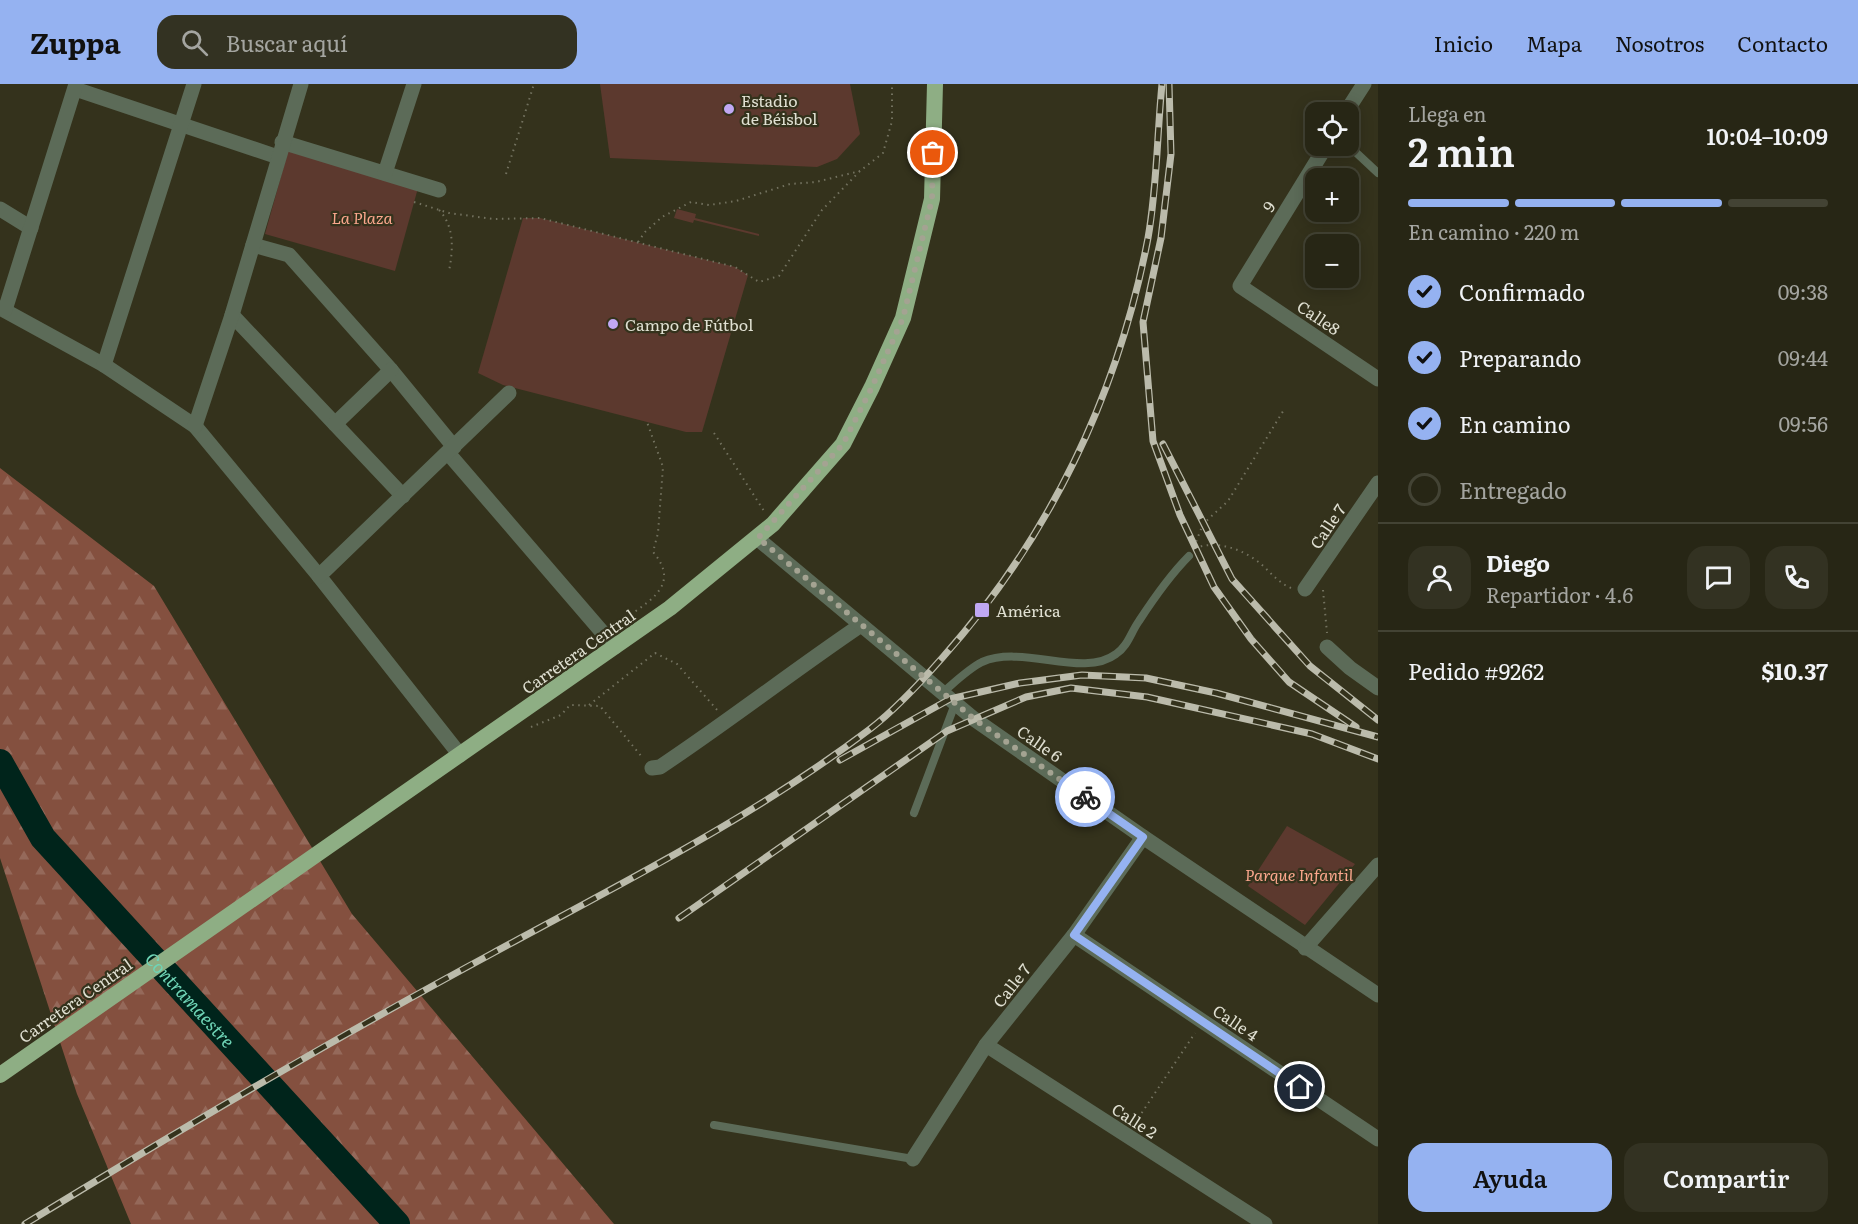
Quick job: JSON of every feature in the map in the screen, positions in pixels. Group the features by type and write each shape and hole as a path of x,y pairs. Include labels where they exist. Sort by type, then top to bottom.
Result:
{"highway":[{"name":"Carretera Central","path":"0,1075 460,755 611,641 670,609 773,524 843,444 903,318 932,199 935,84"}],"street":[{"path":"104,365 194,84"},
{"path":"195,426 232,315 300,84"},
{"path":"385,173 414,84"},
{"path":"1352,102 1364,84"},
{"path":"439,190 385,173 180,125 75,87 31,228 2,309 104,365 195,426 319,576 460,755"},
{"name":"9","path":"1240,286 1320,156"},
{"path":"0,209 31,228"},
{"path":"253,245 289,255 392,370 451,450 611,641"},
{"name":"Calle8","path":"1240,286 1378,379"},
{"path":"232,315 403,496"},
{"path":"335,424 392,370"},
{"path":"319,576 509,393"},
{"name":"Calle 7","path":"1305,589 1378,483"},
{"name":"Calle 6","path":"758,538 955,704 1143,837 1378,995"},
{"path":"652,768 660,767 729,720 861,625"},
{"path":"1327,647 1378,688"},
{"name":"Calle 7","path":"913,1159 986,1046 1074,935 1143,837"},
{"path":"1305,948 1378,865"},
{"name":"Calle 4","path":"1074,935 1378,1139"},
{"name":"Calle 2","path":"986,1046 1265,1224"}],"lane":[{"path":"1359,155 1378,173"},
{"path":"942,693 981,663 1008,656 1079,662 1104,661 1117,654 1130,640 1138,621 1157,595 1193,551"},
{"path":"914,813 955,704"},
{"path":"714,1125 913,1159"}],"path":[{"path":"506,174 534,84"},
{"path":"414,202 449,213 493,219 540,218 735,267 759,282 779,276 822,210 860,171 883,153 892,121 892,84"},
{"path":"638,242 662,217 691,202 709,205 736,201 790,184 816,182 860,171"},
{"path":"437,208 447,219 450,229 453,253 449,271"},
{"path":"1193,551 1203,524 1228,501 1285,408"},
{"path":"611,641 659,592 666,578 664,565 653,552 658,532 663,467 647,422"},
{"path":"714,433 773,524"},
{"path":"1193,551 1213,543 1233,548 1259,562 1282,584 1295,590 1305,589"},
{"path":"1320,567 1327,647"},
{"path":"589,705 655,652 677,664 700,688 721,716 729,720"},
{"path":"531,727 561,715 570,705 600,706 652,768"},
{"path":"1127,1135 1202,1021"}],"green space":[{"name":"Estadio de Béisbol","path":"600,84 850,84 860,134 837,159 817,167 610,158"},
{"name":"La Plaza","path":"288,151 418,188 395,271 265,234"},
{"path":"677,209 696,214 695,218 759,234 759,236 694,220 693,223 674,218"},
{"name":"Campo de Fútbol","path":"523,218 540,218 735,267 748,275 702,432 686,432 503,385 478,373"},
{"path":"0,468 154,586 352,914 614,1224 131,1224 77,1094 0,858"},
{"name":"Parque Infantil","path":"1287,826 1355,864 1305,925 1248,886"}],"waterway":[{"name":"Contramaestre","path":"0,762 43,838 397,1224"}],"railway":[{"path":"25,1224 316,1051 638,875 733,820 826,761 870,729 908,695 981,611 1016,563 1047,514 1098,408 1135,296 1148,238 1155,181 1162,84"},
{"path":"1169,84 1171,154 1161,238 1143,322 1153,441 1180,515 1214,587 1251,639 1289,682 1356,727"},
{"path":"1163,444 1232,579 1310,666 1378,720"},
{"path":"840,760 950,699 1020,683 1082,675 1146,678 1216,693 1378,737"},
{"path":"679,918 947,731 1026,697 1071,688 1147,697 1312,734 1378,759"}],"way so far":[{"path":"933,153 932,199 903,318 872,387 843,444 758,538 974,719 1085,797"}],"place":[{"name":"Estadio de Béisbol","path":"729,109"},
{"name":"Campo de Fútbol","path":"613,324"},
{"name":"América","path":"982,610"}],"route":[{"path":"1085,797 1143,837 1074,935 1300,1087"}]}
